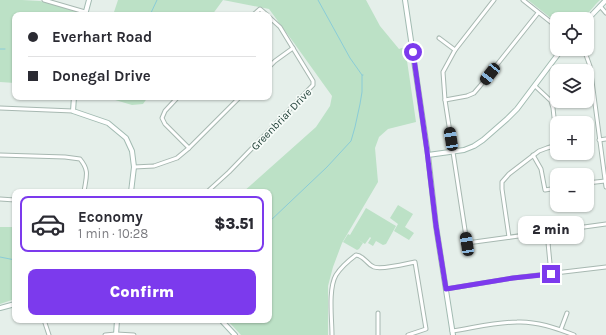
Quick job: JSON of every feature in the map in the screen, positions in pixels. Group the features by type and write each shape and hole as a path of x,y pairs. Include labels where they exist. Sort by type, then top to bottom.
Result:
{"street":[{"path":"44,0 82,12"},
{"path":"85,12 89,0"},
{"path":"405,0 452,333 501,323 518,322 539,324 561,329 574,335"},
{"path":"494,0 455,50 443,72 445,100 467,244 606,224"},
{"path":"523,0 550,21"},
{"path":"594,12 606,0"},
{"path":"600,6 606,13"},
{"path":"445,100 467,96 474,93 538,12"},
{"name":"Greenbriar Drive","path":"210,189 229,172 313,85 313,81 293,48 280,28 272,20"},
{"path":"439,38 455,50"},
{"path":"272,64 293,48"},
{"path":"428,155 464,150 483,140 517,109 557,56"},
{"path":"586,56 590,66 606,187"},
{"path":"509,238 502,182 509,174 533,155 539,151 557,145 551,101 535,86"},
{"path":"73,111 74,100"},
{"path":"175,100 165,111 162,118 189,148"},
{"path":"134,167 154,166 177,158 237,100"},
{"path":"0,108 73,111 108,123 126,138 132,151 134,167 131,189"},
{"path":"600,140 606,139"},
{"path":"0,155 65,157 80,159 86,166 87,172 84,189"},
{"path":"533,155 541,169 545,190 550,189"},
{"path":"594,182 605,181"},
{"path":"0,199 12,200"},
{"path":"547,232 551,274"},
{"path":"332,335 331,292 335,276 345,263 356,255 361,256 372,267 379,269 415,262 426,329 408,335"},
{"path":"446,289 513,278 606,267"},
{"path":"0,308 12,305"},
{"path":"378,313 378,335"},
{"path":"561,329 567,313"},
{"path":"45,323 49,335"},
{"path":"116,334 118,323"},
{"path":"224,323 235,335"},
{"path":"105,335 134,335"}],"green space":[{"path":"0,0 40,1 79,12 12,12 12,83 0,82"},
{"path":"118,0 223,0 214,12 114,12"},
{"path":"223,0 366,0 380,26 399,49 405,47 416,122 388,129 379,137 375,148 378,182 342,243 328,286 328,335 241,335 230,323 272,323 272,189 246,189 316,127 330,106 332,96 269,9"},
{"path":"528,0 600,0 589,12 550,12 550,17"},
{"path":"115,100 146,100 143,104 132,105"},
{"path":"398,205 413,214 405,227 414,233 409,240 394,231 398,224 390,218"},
{"path":"366,208 396,226 386,244 383,245 376,241 373,246 368,243 371,238 370,237 365,244 357,239 363,243 357,250 343,242 348,234 350,235"},
{"path":"0,227 12,227 12,300 0,304"}],"waterway":[{"path":"151,12 157,0"},
{"path":"318,0 350,58 362,75"},
{"path":"0,49 5,49"},
{"path":"272,219 327,167 351,141 360,104 363,75"},
{"path":"0,257 12,259"}],"route":[{"path":"413,52 436,226 446,289 513,278 551,274"}]}
